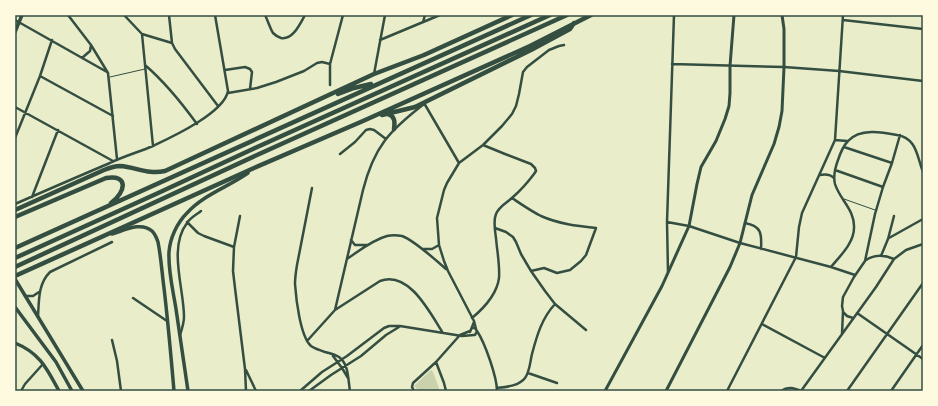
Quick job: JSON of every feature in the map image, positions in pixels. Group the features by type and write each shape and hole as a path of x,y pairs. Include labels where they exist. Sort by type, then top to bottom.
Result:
{"highway":[{"path":"15,210 113,166 157,173 165,171 374,74 424,55 512,15"},
{"path":"15,248 531,15"},
{"path":"15,258 550,15"},
{"path":"15,267 257,155 567,15"},
{"path":"15,277 254,168 530,46 591,15"},
{"path":"363,121 425,103 570,29 575,22"},
{"path":"306,106 354,88 383,82"},
{"path":"388,114 393,117 394,129"},
{"path":"15,217 106,178 117,178 122,183 122,191 118,198 103,209"}],"main road":[{"path":"15,32 17,21 22,15"},
{"path":"188,391 170,262 172,239 181,220 195,205 239,179 254,168"},
{"path":"94,240 134,227 141,227 153,232 158,241 168,322 174,391"},
{"path":"15,277 83,391"},
{"path":"15,307 56,362 72,391"},
{"path":"15,343 28,349 37,357 43,364 59,391"}],"street":[{"path":"68,15 91,45 107,72 109,78 117,160"},
{"path":"124,15 142,34 172,43"},
{"path":"169,15 172,43 175,49 218,106"},
{"path":"15,204 113,161 153,146 197,124 223,102 228,93 228,88 215,15"},
{"path":"265,15 273,33 280,38 291,36 305,15"},
{"path":"330,85 330,64 343,15"},
{"path":"374,74 385,15"},
{"path":"424,22 425,15"},
{"path":"380,40 440,15"},
{"path":"668,275 667,222 674,15"},
{"path":"605,391 668,275 689,226 697,184 702,168 716,141 729,106 734,15"},
{"path":"727,391 796,257 800,220 810,194 835,140 843,15"},
{"path":"666,391 730,267 740,243 752,195 774,144 782,111 784,67 783,17"},
{"path":"843,20 923,29"},
{"path":"17,21 107,72"},
{"path":"142,34 153,146"},
{"path":"15,138 40,76 52,40"},
{"path":"82,58 90,51 91,45"},
{"path":"476,333 473,320 448,271 439,245 437,218 441,200 447,183 459,163 483,145 512,114 518,100 523,72 527,67 550,50 564,45"},
{"path":"228,93 276,82 304,71 317,63 322,62 330,64"},
{"path":"672,64 839,70 923,80"},
{"path":"145,65 173,92 197,124"},
{"path":"224,70 245,67 250,69 252,72 250,89"},
{"path":"40,76 113,116"},
{"path":"335,310 367,175 372,160 386,138 394,129 425,103 459,163"},
{"path":"15,107 113,161"},
{"path":"32,197 58,130"},
{"path":"340,154 355,142 366,130 374,130 386,138"},
{"path":"831,267 850,242 854,232 852,216 848,206 838,192 834,179 839,157 847,142 860,134 870,132 900,135 909,140 912,144 923,172"},
{"path":"842,334 843,297 865,260 876,210 892,164 900,135"},
{"path":"835,140 847,142"},
{"path":"476,333 470,333 473,320 492,295 499,278 495,228 496,215 536,171 531,164 483,145"},
{"path":"844,147 892,164"},
{"path":"920,166 923,162"},
{"path":"835,170 883,187"},
{"path":"819,175 828,174 834,179"},
{"path":"312,188 295,276 300,321 307,341 312,347 338,356 342,359 346,365 350,391"},
{"path":"512,198 540,215 554,221 568,225 596,228 586,255 570,270 557,273 544,268 531,271"},
{"path":"180,335 184,315 178,254 179,243 181,233 187,222 201,211"},
{"path":"240,216 234,247 233,271 245,369 246,391"},
{"path":"881,256 888,239 894,216"},
{"path":"888,239 923,219"},
{"path":"187,222 198,233 234,247"},
{"path":"667,222 689,226 740,243 831,267 855,276"},
{"path":"744,223 752,225 759,230 761,236 761,248"},
{"path":"495,228 506,232 513,237 531,271 555,304 586,330"},
{"path":"347,260 368,245 382,238 388,236 399,236 408,239 434,258 448,271"},
{"path":"351,240 355,245 368,245"},
{"path":"38,317 40,292 44,280 50,272 112,242"},
{"path":"781,391 792,388 801,391 876,287 894,259 906,250 923,244"},
{"path":"422,249 432,249 439,245"},
{"path":"434,258 442,256"},
{"path":"865,260 873,256 886,256 894,259"},
{"path":"307,341 335,310 380,281 391,278 403,282 412,289 420,298 443,333"},
{"path":"847,391 923,283"},
{"path":"25,296 33,296 40,292"},
{"path":"132,298 168,322"},
{"path":"414,391 412,387 413,383 436,362 460,335 473,328 483,343 497,390 521,382 528,373 532,354 542,323 555,304"},
{"path":"843,311 847,316 853,318"},
{"path":"857,313 923,360"},
{"path":"434,331 437,323"},
{"path":"762,324 825,358"},
{"path":"300,391 322,372 342,359 380,330 390,326 400,326 460,335 476,333"},
{"path":"309,391 361,356 386,335 400,326"},
{"path":"112,340 117,361 121,391"},
{"path":"891,391 923,345"},
{"path":"333,355 348,379"},
{"path":"436,362 446,391"},
{"path":"21,391 25,384 43,364"},
{"path":"245,369 256,391"},
{"path":"528,373 557,383"}],"lane":[{"path":"109,78 145,69"},
{"path":"842,198 876,210"}],"green space":[{"path":"431,370 440,391 419,391 414,386"}]}
